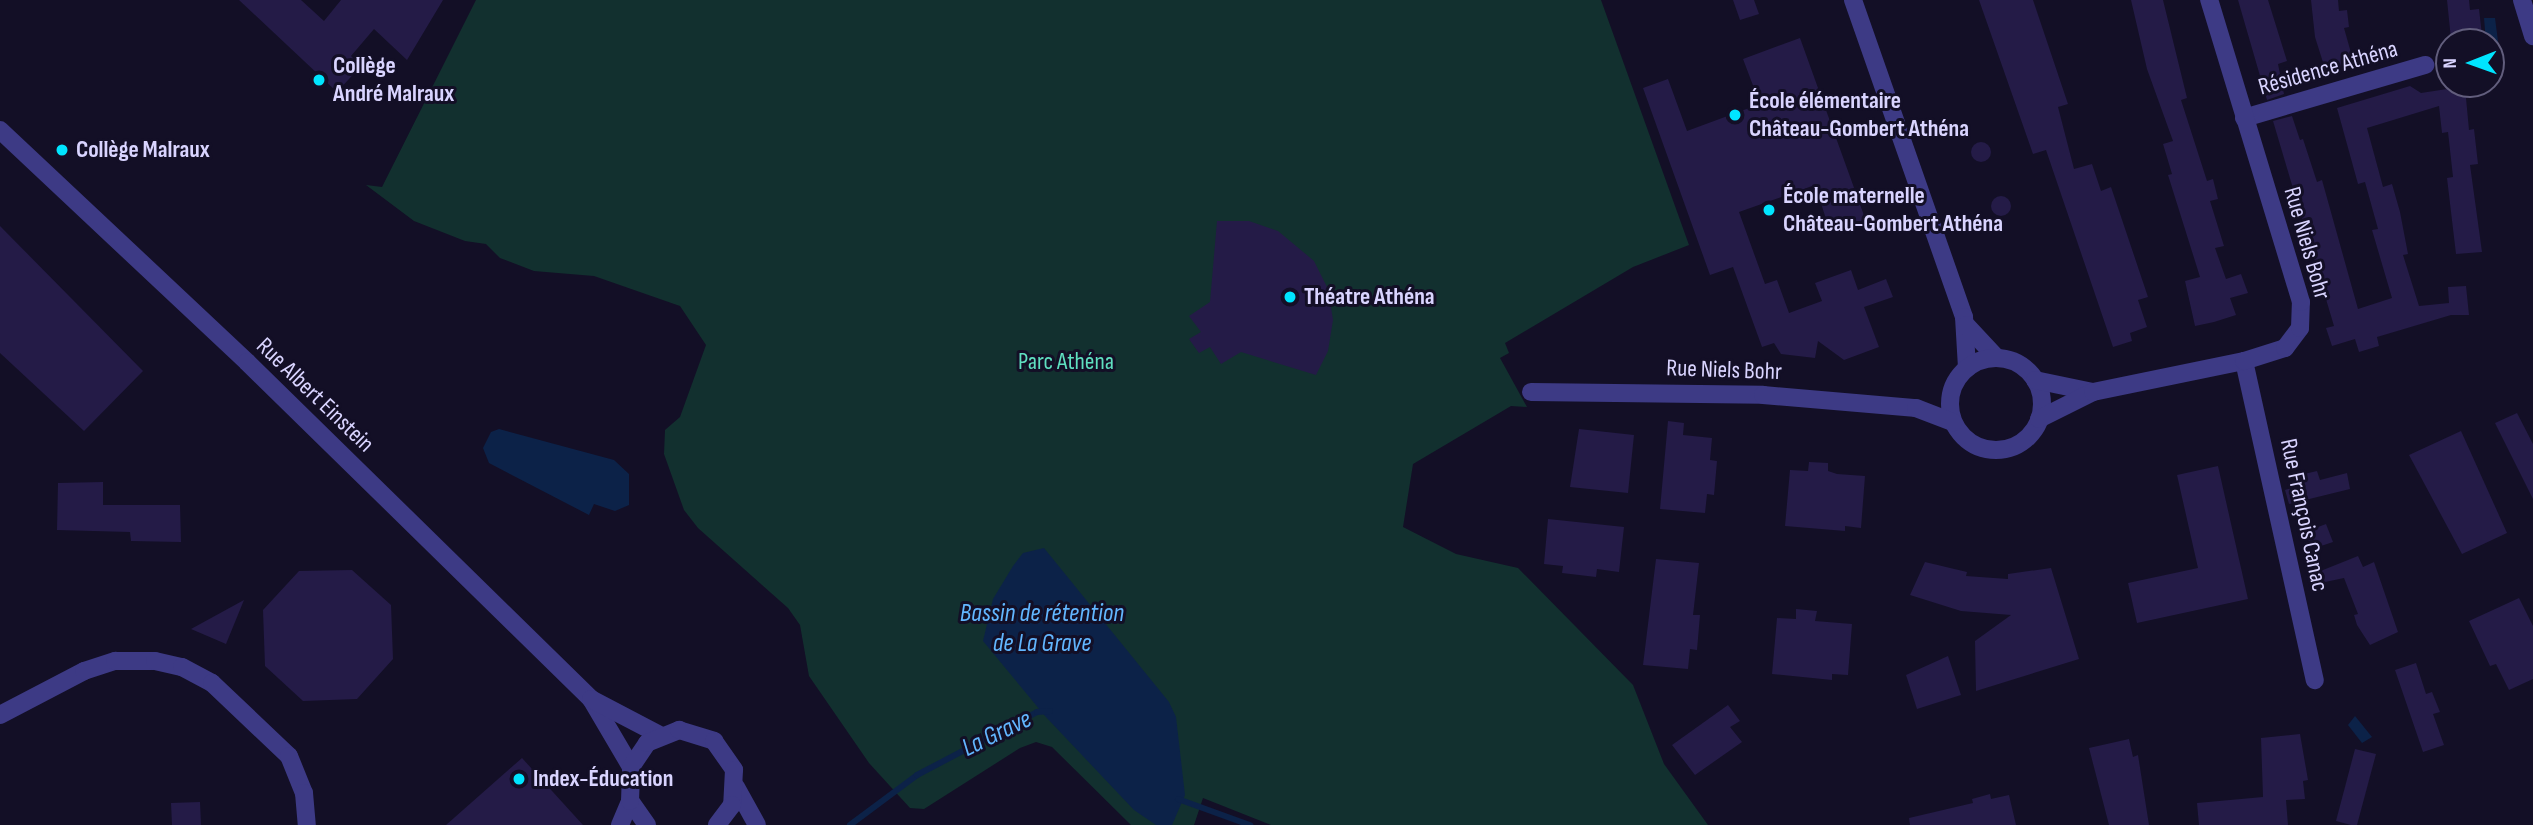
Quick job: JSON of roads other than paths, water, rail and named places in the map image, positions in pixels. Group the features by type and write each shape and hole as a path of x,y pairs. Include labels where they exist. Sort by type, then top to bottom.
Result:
{"street":[{"path":"1853,0 1966,325 1967,368 1951,393 1953,422 1968,441 1991,450 2015,446 2039,419 2040,392 2035,380 2012,361 1997,358 1967,368"},
{"name":"Rue Niels Bohr","path":"2039,419 2093,392 2244,361 2286,348 2300,328 2303,316 2209,0"},
{"path":"2522,0 2533,36"},
{"name":"Résidence Athéna","path":"2244,118 2425,65"},
{"name":"Rue Albert Einstein","path":"0,130 247,362 591,699 631,767"},
{"path":"1966,325 1997,358"},
{"name":"Rue François Canac","path":"2244,361 2315,680"},
{"name":"Rue Niels Bohr","path":"2035,380 2093,392"},
{"name":"Rue Niels Bohr","path":"1531,392 1763,394 1916,408 1953,422"},
{"name":"Rue Niels Bohr","path":"1916,408 1951,393"},
{"path":"0,715 84,671 115,662 155,661 182,667 212,683 289,756 304,793 307,825"},
{"name":"Rue Albert Einstein","path":"591,699 660,735"},
{"path":"620,825 630,801 631,767 637,754 660,735 689,731 714,741 734,770 736,787 732,805 717,825"},
{"path":"736,787 757,825"},
{"path":"630,801 647,825"}],"water":[{"path":"2484,18 2495,18 2496,28 2485,28"},
{"path":"499,429 614,460 629,474 629,505 615,511 594,504 589,515 489,463 483,448 491,432"},
{"name":"Bassin de rétention de La Grave","path":"1044,548 1169,702 1176,717 1185,795 1172,825 1156,825 1134,810 1045,716 983,641 993,599 1013,566 1023,553"},
{"path":"2355,716 2372,737 2362,743 2348,725"}],"waterway":[{"name":"La Grave","path":"850,825 917,775 1037,712 1050,711"},
{"name":"La Grave","path":"1178,799 1250,825"}],"place":[{"name":"Collège André Malraux","path":"319,80"},
{"name":"École élémentaire Château-Gombert Athéna","path":"1735,115"},
{"name":"Collège Malraux","path":"62,150"},
{"name":"École maternelle Château-Gombert Athéna","path":"1769,210"},
{"name":"Théatre Athéna","path":"1290,297"},
{"name":"Index-Éducation","path":"519,779"}],"park label":[{"name":"Parc Athéna","path":"1066,362"}]}
